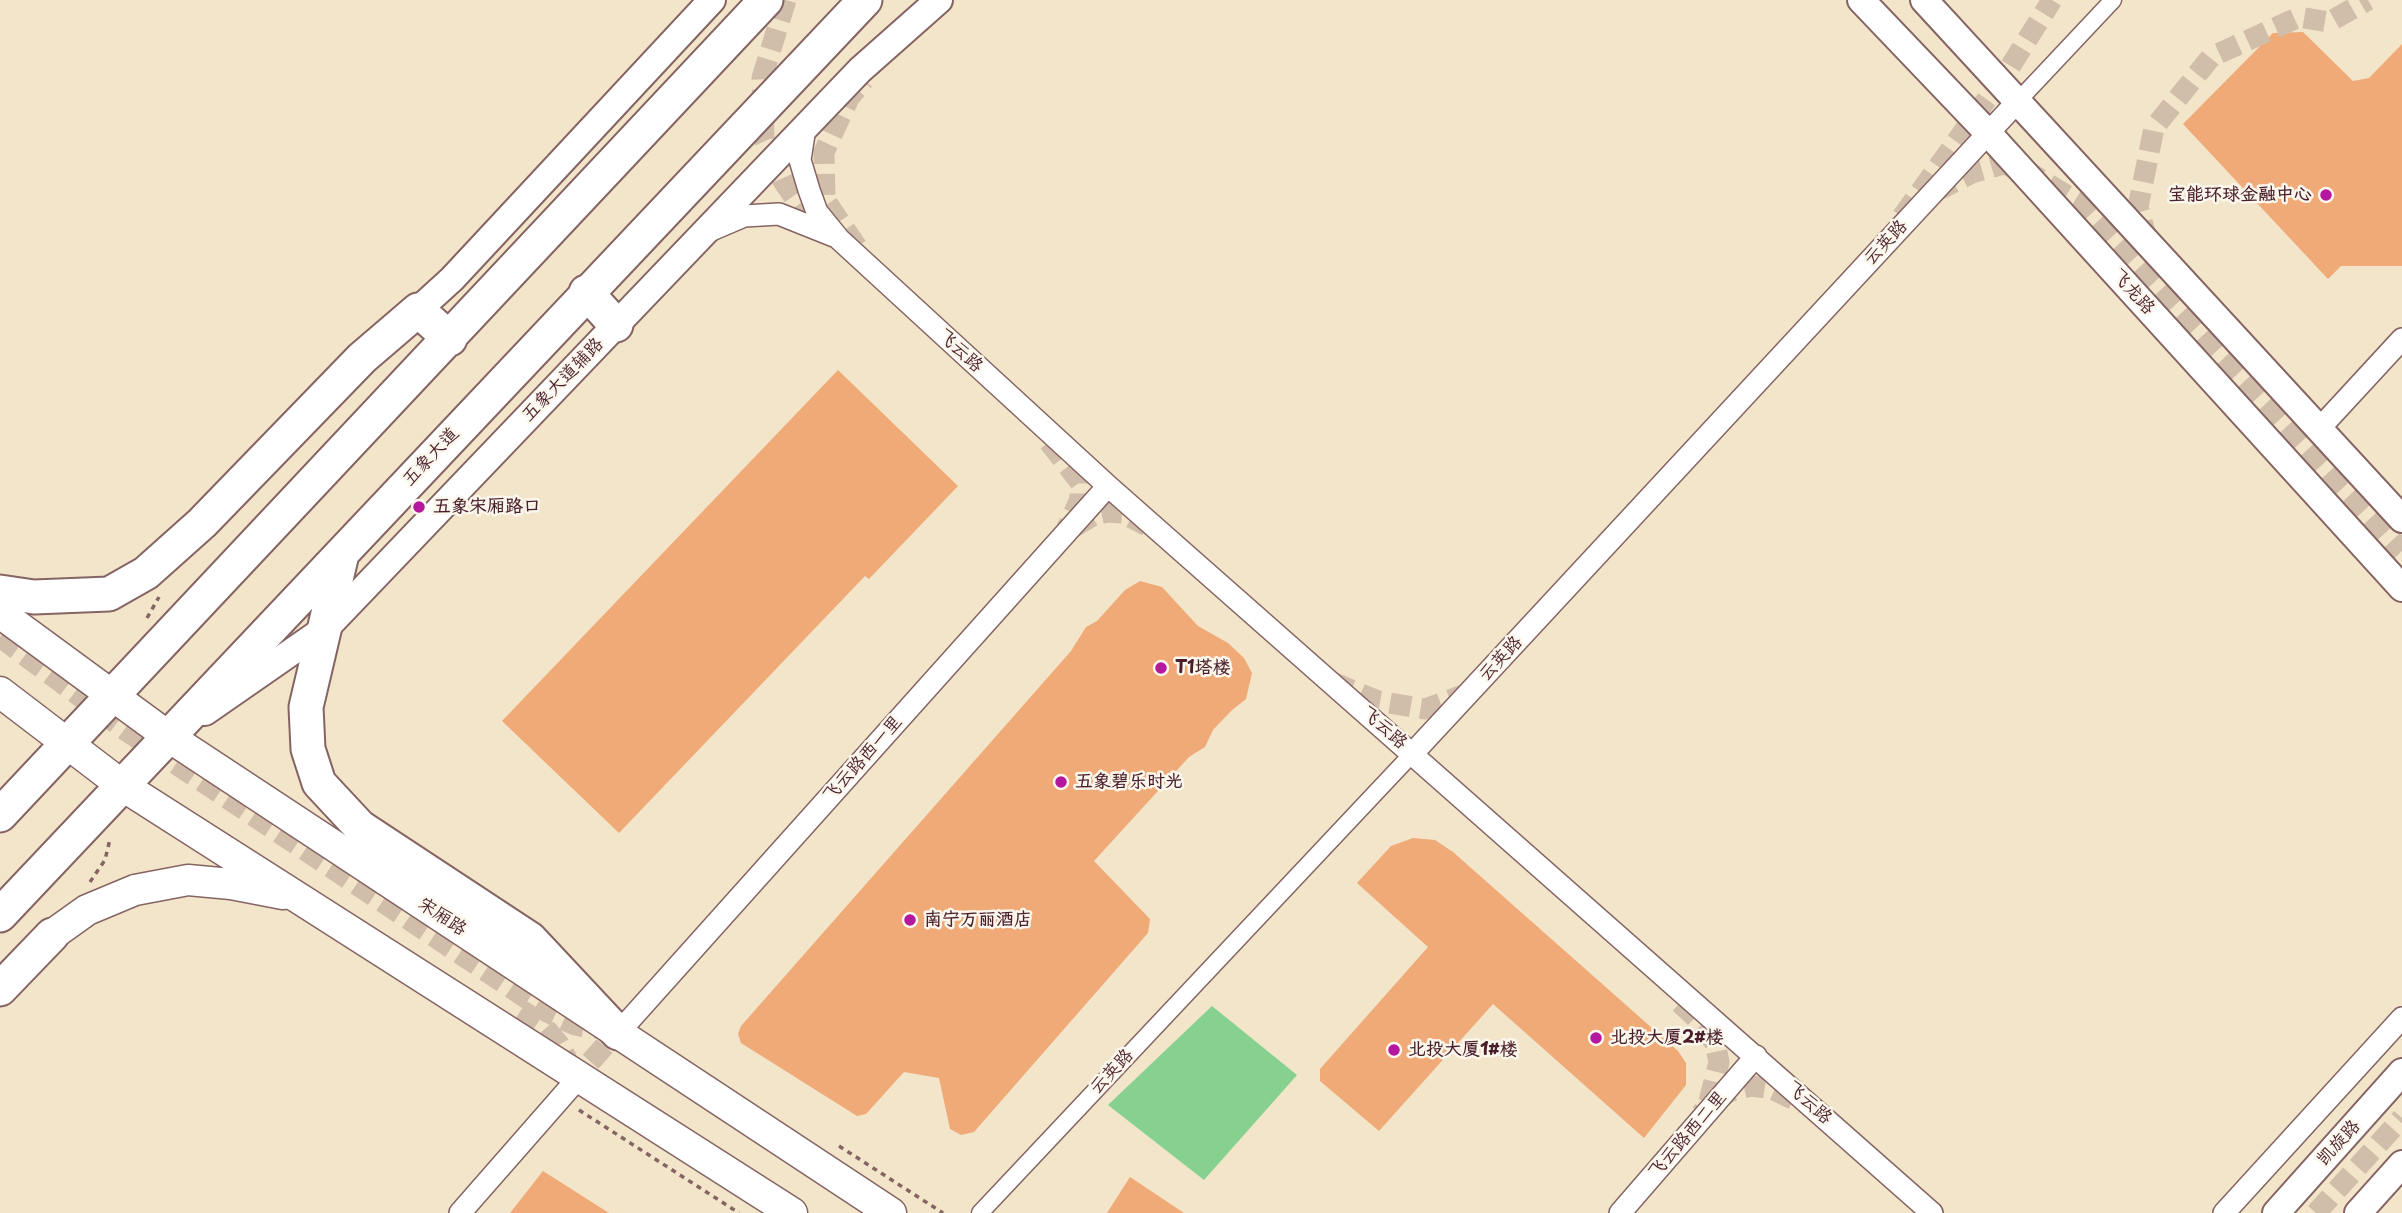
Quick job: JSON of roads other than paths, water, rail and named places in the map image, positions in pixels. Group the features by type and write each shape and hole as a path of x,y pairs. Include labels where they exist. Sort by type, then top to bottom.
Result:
{"main road":[{"path":"0,816 766,0"},
{"name":"五象大道","path":"0,915 586,292 865,0"},
{"path":"586,292 616,325"},
{"path":"3,596 109,594 146,573 202,523 362,358 418,310 450,339"},
{"path":"342,552 306,707 308,749 319,783 360,827 530,939 618,1033"},
{"name":"宋厢路","path":"3,596 41,644 169,737 891,1213"},
{"path":"0,692 123,786 792,1213"},
{"path":"0,989 52,935 87,910 135,890 188,880 231,884 301,898"}],"street":[{"path":"418,310 452,279 712,0"},
{"name":"五象大道辅路","path":"169,737 326,628 860,70 939,0"},
{"name":"飞龙路","path":"1861,0 1988,133 2402,588"},
{"path":"1924,0 2402,519"},
{"path":"2018,101 2113,0"},
{"name":"云英路","path":"979,1213 1413,754 2018,101"},
{"name":"飞云路","path":"805,128 800,160 808,190 817,212 839,239 1108,486 1932,1213"},
{"name":"飞云路","path":"704,234 744,216 779,214 839,239"},
{"path":"2319,429 2402,338"},
{"name":"飞云路西一里","path":"618,1033 1108,486"},
{"path":"0,791 67,744"},
{"path":"2224,1213 2402,1018"},
{"name":"飞云路西二里","path":"1619,1213 1756,1056"},
{"name":"凯旋路","path":"2276,1213 2402,1072"},
{"path":"460,1213 580,1076"},
{"path":"2358,1213 2402,1164"}],"tunnel":[{"path":"786,0 762,78 764,139 783,181 810,220 822,232"},
{"path":"1902,217 2010,67 2052,0"},
{"path":"2148,242 2138,207 2154,128 2211,57 2299,17 2329,22 2368,0"},
{"path":"857,247 825,200 824,152 849,98 864,80"},
{"path":"1935,192 1972,173 2004,164 2032,174 2079,203 2402,551"},
{"path":"1049,442 1080,482 1080,499 1067,528"},
{"path":"1074,527 1094,515 1108,512 1122,513 1147,526"},
{"path":"0,637 125,730 547,1012 575,1025 607,1027"},
{"path":"1332,682 1378,701 1425,709 1471,692"},
{"path":"1680,1003 1697,1019 1715,1043 1719,1062 1708,1105 1701,1114"},
{"path":"521,1010 540,1022 559,1044 566,1057 565,1074"},
{"path":"570,1085 625,1023"},
{"path":"1716,1100 1731,1091 1752,1086 1772,1089 1803,1104"},
{"path":"2316,1213 2402,1118"}],"place":[{"name":"宝能环球金融中心","path":"2326,195"},
{"name":"五象宋厢路口","path":"419,507"},
{"name":"T1塔楼","path":"1161,668"},
{"name":"五象碧乐时光","path":"1061,782"},
{"name":"南宁万丽酒店","path":"910,920"},
{"name":"北投大厦2#楼","path":"1596,1038"},
{"name":"北投大厦1#楼","path":"1394,1050"}]}
